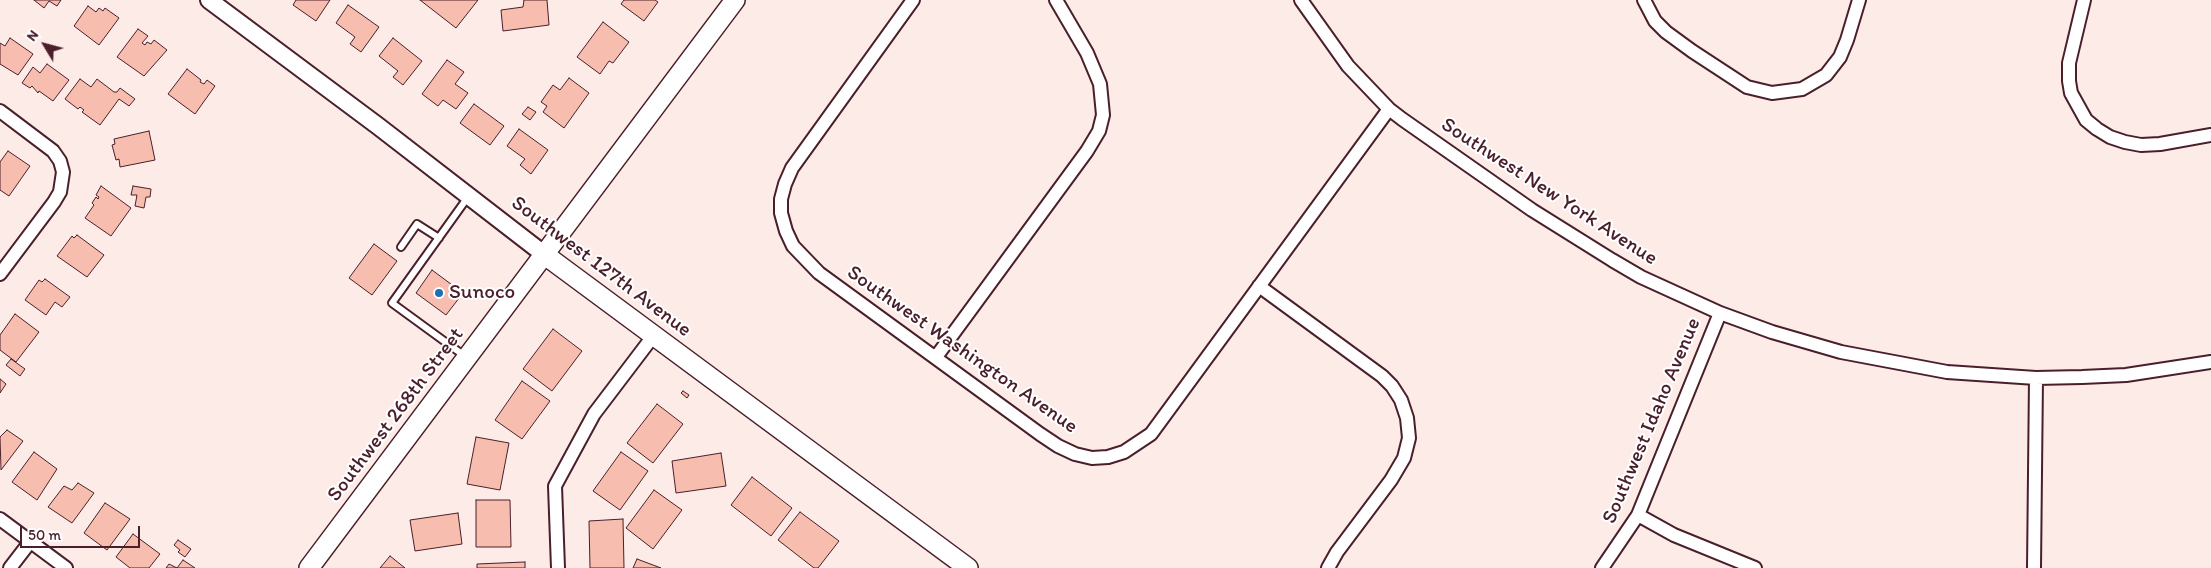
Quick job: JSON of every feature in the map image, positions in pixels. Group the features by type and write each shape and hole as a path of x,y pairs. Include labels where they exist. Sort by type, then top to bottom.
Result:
{"main road":[{"name":"Southwest 268th Street","path":"309,568 735,0"},
{"name":"Southwest 127th Avenue","path":"545,255 968,568"}],"street":[{"name":"Southwest 127th Avenue","path":"209,0 378,126 545,255"},
{"name":"Southwest Washington Avenue","path":"913,0 792,168 784,184 781,213 793,246 805,261 819,273 1058,446 1084,456 1108,457 1131,448 1151,434 1389,108"},
{"path":"936,357 1087,151 1099,131 1103,115 1100,84 1087,53 1056,0"},
{"name":"Southwest New York Avenue","path":"1301,0 1348,66 1389,108 1486,178 1576,238 1641,277 1720,313 1803,342 1892,363 1947,372 2036,378 2126,375 2211,362"},
{"path":"1644,0 1655,21 1666,32 1692,51 1747,87 1772,93 1802,89 1826,75 1840,57 1844,48 1859,0"},
{"path":"2084,0 2069,63 2069,80 2071,93 2086,120 2110,137 2141,145 2160,144 2211,135"},
{"path":"0,111 53,151 60,161 63,172 60,192 0,274"},
{"path":"1259,286 1382,376 1392,386 1401,400 1407,418 1409,438 1404,458 1391,480 1337,552 1328,568"},
{"name":"Southwest Idaho Avenue","path":"1602,568 1638,515 1720,313"},
{"path":"558,568 555,486 594,414 654,335"},
{"path":"2034,568 2036,378"},
{"path":"1638,515 1674,535 1755,568"},
{"path":"0,519 66,568"},
{"path":"10,568 30,542"}],"lane":[{"path":"467,358 392,303 468,196"},
{"path":"401,247 417,224 439,238"}],"building":[{"path":"34,0 61,0 57,6 49,1 44,8"},
{"path":"296,0 330,0 316,21 293,5"},
{"path":"420,0 478,0 456,28"},
{"path":"524,0 547,0 549,25 503,31 501,10 523,7"},
{"path":"624,0 655,0 658,2 644,21 621,4"},
{"path":"348,5 379,27 361,52 350,44 355,37 336,23"},
{"path":"88,6 96,12 99,8 103,11 105,8 119,18 99,45 74,26"},
{"path":"603,22 629,42 613,63 609,61 600,74 577,57"},
{"path":"138,29 148,36 142,43 145,45 147,42 151,44 154,40 167,50 144,76 117,57"},
{"path":"10,38 33,54 18,75 0,64 0,43 5,46"},
{"path":"393,38 422,61 403,85 393,77 398,71 379,56"},
{"path":"447,60 464,72 455,84 468,93 456,109 443,100 438,106 422,94"},
{"path":"47,64 69,80 53,101 39,91 38,93 32,86 30,88 22,83 33,67 40,73"},
{"path":"187,69 201,80 200,82 204,84 207,80 215,86 195,114 168,94"},
{"path":"569,78 589,93 564,128 543,112 547,106 541,102 553,85 560,90"},
{"path":"80,79 91,87 97,79 114,92 117,92 120,88 135,99 129,106 119,99 100,125 82,112 84,110 80,107 78,109 65,99"},
{"path":"474,104 504,126 490,145 460,123"},
{"path":"528,107 536,112 530,120 522,114"},
{"path":"519,129 548,150 531,174 520,165 525,159 507,146"},
{"path":"149,131 155,160 120,167 119,159 116,160 112,145 115,144 114,139"},
{"path":"8,151 30,166 9,196 0,190 0,162"},
{"path":"101,186 131,208 111,236 85,218 94,205 92,203 96,197 98,199 99,197 96,195"},
{"path":"133,186 151,189 150,197 146,197 144,208 135,206 137,195 131,195"},
{"path":"77,235 104,255 87,277 57,256 72,236 74,238"},
{"path":"374,244 397,261 372,295 349,278"},
{"name":"Sunoco","path":"432,270 463,293 446,315 416,293"},
{"path":"45,279 70,297 62,307 55,302 46,315 25,300 39,280 42,282"},
{"path":"15,314 39,332 16,362 0,350 0,335"},
{"path":"553,329 582,351 552,391 523,369"},
{"path":"11,359 25,369 20,376 6,365"},
{"path":"0,379 6,384 0,393"},
{"path":"522,381 550,401 522,439 495,420"},
{"path":"683,391 689,395 687,398 681,393"},
{"path":"657,404 683,424 653,463 627,443"},
{"path":"7,430 23,441 1,470 0,437"},
{"path":"476,437 509,443 500,490 467,484"},
{"path":"34,452 57,469 37,500 12,482"},
{"path":"621,452 648,471 620,510 593,491"},
{"path":"721,453 726,486 676,493 672,461"},
{"path":"752,477 792,508 771,536 731,505"},
{"path":"78,483 94,493 72,523 48,507 64,486 72,490"},
{"path":"654,490 682,510 653,549 626,528"},
{"path":"476,500 510,500 511,547 476,547"},
{"path":"105,503 130,519 107,550 84,533"},
{"path":"800,512 839,541 818,568 814,568 778,540"},
{"path":"458,513 462,544 415,551 410,520"},
{"path":"623,519 624,568 590,568 589,521"},
{"path":"133,534 160,554 149,568 130,568 116,557"},
{"path":"178,540 191,549 185,557 178,552 180,550 174,545"},
{"path":"390,556 405,568 380,568"},
{"path":"637,559 661,568 633,568"},
{"path":"183,560 195,568 177,568"},
{"path":"525,562 525,568 477,568 477,564"},
{"path":"169,564 177,568 166,568"}],"place":[{"name":"Sunoco","path":"439,293"}]}
